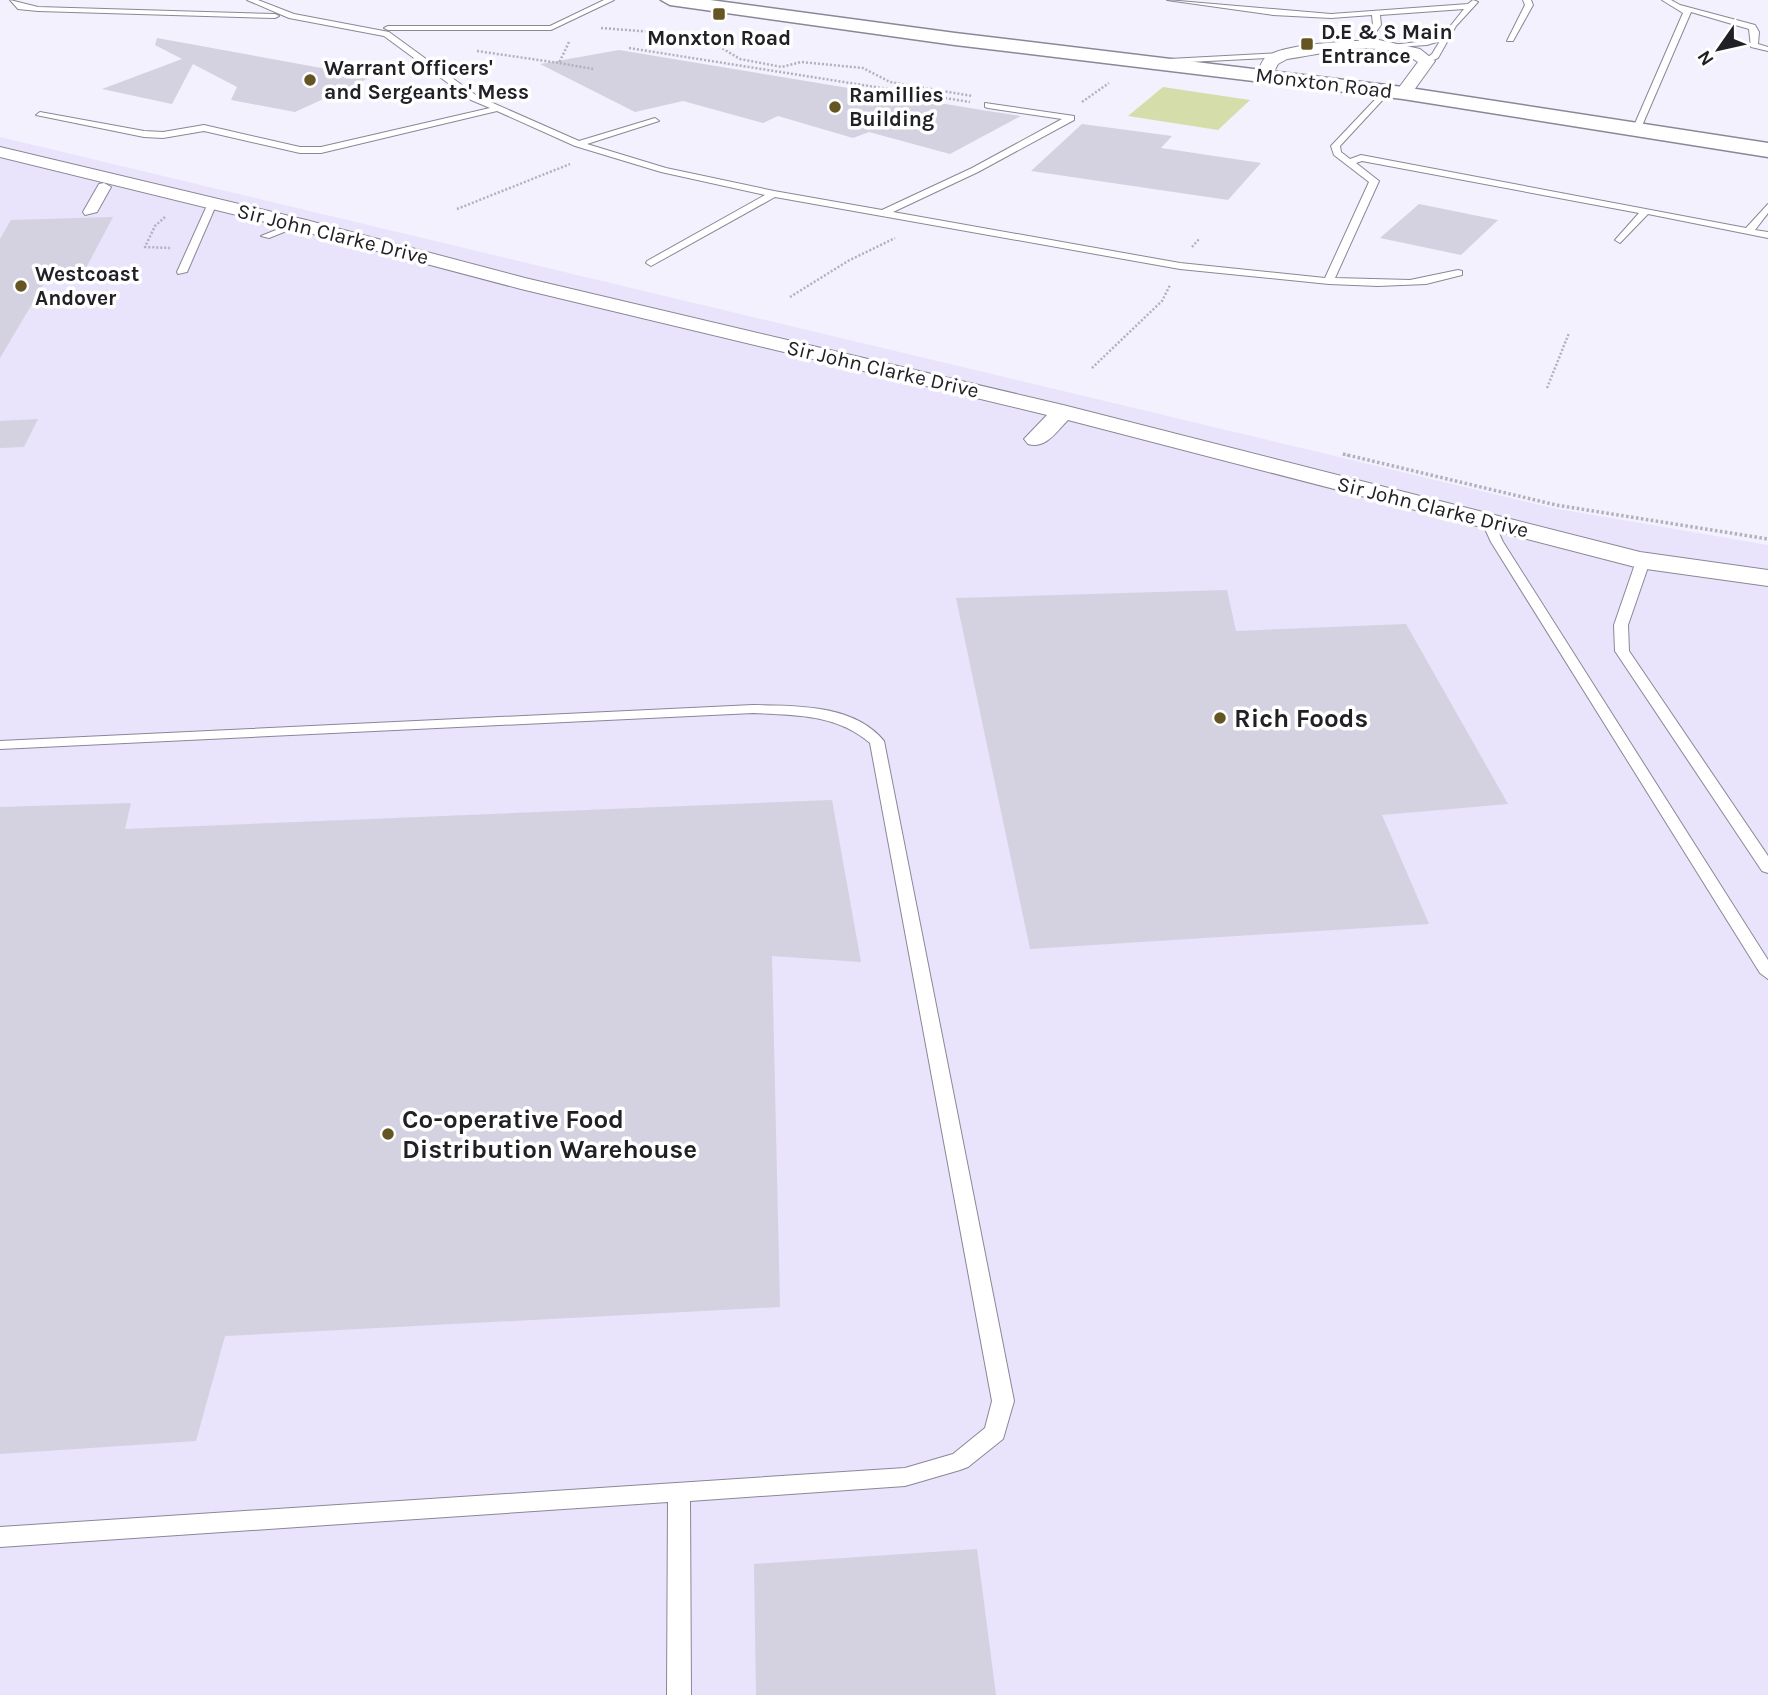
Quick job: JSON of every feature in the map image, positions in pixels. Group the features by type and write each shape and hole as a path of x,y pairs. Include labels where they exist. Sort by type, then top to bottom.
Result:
{"street":[{"name":"Monxton Road","path":"670,0 1395,92 1768,150"},
{"path":"1264,76 1271,61 1283,55 1330,53 1364,46 1396,45 1418,52 1427,61 1395,92"},
{"name":"Sir John Clarke Drive","path":"5,157 212,203 534,286 1063,412 1487,520 1640,563 1768,578"},
{"path":"90,212 104,187"},
{"path":"1036,439 1063,412"}],"lane":[{"path":"14,0 21,7 38,9 260,14 353,27"},
{"path":"251,0 286,14"},
{"path":"388,29 551,28 610,0"},
{"path":"1171,0 1273,13 1376,14 1474,3"},
{"path":"1247,0 1273,13"},
{"path":"1510,39 1529,5 1527,0"},
{"path":"1666,0 1752,27 1755,32 1754,45 1768,49"},
{"path":"1427,61 1434,56 1446,36 1474,3"},
{"path":"105,11 143,4"},
{"path":"239,4 353,27 393,38 474,98 496,109 600,152 664,170 774,194 1180,266 1329,281 1403,285 1432,282 1458,273"},
{"path":"1637,128 1685,21 1687,12 1682,7"},
{"path":"1364,46 1377,25 1376,14"},
{"path":"1396,45 1427,43 1446,36"},
{"path":"1132,60 1207,61 1283,55"},
{"path":"1329,281 1374,181 1337,153 1335,146 1395,92"},
{"path":"884,213 975,170 1071,118 988,105"},
{"path":"40,115 144,134 163,135 204,128 310,150 496,109"},
{"path":"578,144 655,121"},
{"path":"1349,162 1361,158 1768,234"},
{"path":"651,263 774,194"},
{"path":"182,272 212,203"},
{"path":"1749,231 1768,207"},
{"path":"1620,240 1646,211"},
{"path":"266,236 299,224"},
{"path":"1487,520 1497,542 1768,972"},
{"path":"1640,563 1621,625 1622,651 1768,868"},
{"path":"0,745 753,709 823,715 864,727 877,741 1003,1401 995,1433 960,1461 905,1477 0,1537"},
{"path":"679,1492 679,1695"}],"path":[{"path":"551,28 575,28 559,63"},
{"path":"601,28 666,33 715,44 740,59 782,66 821,62 863,68 890,82 940,93 974,96"},
{"path":"629,48 988,105"},
{"path":"466,49 593,69"},
{"path":"1073,102 1086,102 1114,79"},
{"path":"457,209 600,152"},
{"path":"1092,368 1162,301 1180,266 1200,238"},
{"path":"1546,388 1569,333"}],"shaded area":[{"path":"0,137 1552,508 1768,545 1768,1695 0,1695"}],"green space":[{"path":"1163,87 1250,100 1218,130 1128,116"}],"building":[{"name":"Warrant Officers' and Sergeants' Mess","path":"157,38 371,77 295,112 231,100 237,87 193,64 172,104 102,89 182,59 155,45"},
{"name":"Ramillies Building","path":"619,50 1021,116 950,154 869,132 853,138 778,116 763,123 683,101 635,112 540,64"},
{"path":"1082,124 1172,136 1161,148 1261,163 1228,200 1031,171"},
{"path":"1419,204 1498,220 1461,255 1380,238"},
{"name":"Westcoast Andover","path":"113,217 79,281 45,282 0,358 0,239 11,220"},
{"path":"38,419 24,447 0,448 0,421"},
{"name":"Rich Foods","path":"1227,590 1236,631 1406,624 1508,804 1382,815 1429,924 1030,949 956,598"},
{"name":"Co-operative Food Distribution Warehouse","path":"832,800 861,962 772,956 780,1307 225,1336 196,1441 0,1454 0,807 131,803 125,829"},
{"path":"977,1549 996,1695 756,1695 754,1564"}],"place":[{"name":"Monxton Road","path":"719,14"},
{"name":"D.E & S Main Entrance","path":"1307,44"},
{"name":"Warrant Officers' and Sergeants' Mess","path":"310,80"},
{"name":"Ramillies Building","path":"835,107"},
{"name":"Westcoast Andover","path":"21,286"},
{"name":"Rich Foods","path":"1220,718"},
{"name":"Co-operative Food Distribution Warehouse","path":"388,1134"}]}
